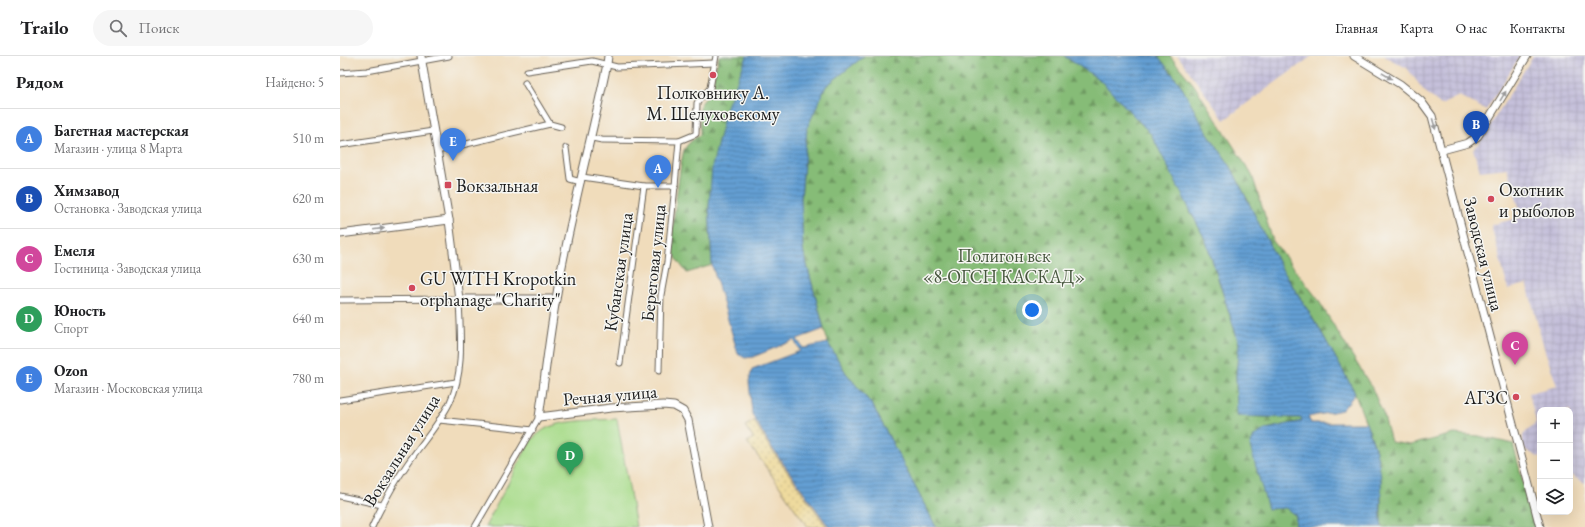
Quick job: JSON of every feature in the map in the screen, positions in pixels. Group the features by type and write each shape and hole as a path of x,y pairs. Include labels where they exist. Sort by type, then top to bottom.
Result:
{"main road":[{"path":"539,417 556,299 581,180 592,138 608,56"},
{"name":"Заводская улица","path":"1354,56 1400,84 1421,101 1432,116 1540,527"},
{"path":"1442,150 1468,143 1478,136 1527,56"},
{"name":"Вокзальная улица","path":"422,59 449,220 459,299"},
{"path":"340,234 449,220"},
{"path":"459,299 556,299"},
{"name":"Речная улица","path":"539,417 611,408 663,405 674,406 683,411 688,420 708,527"}],"street":[{"path":"340,73 367,71 422,59 449,56"},
{"path":"592,138 602,140 678,141 696,134 697,103 710,88 716,56"},
{"path":"527,70 592,61 617,67 714,64"},
{"path":"525,83 550,124"},
{"path":"437,151 550,124 561,127"},
{"path":"340,145 433,130"},
{"name":"Береговая улица","path":"659,371 661,295 667,262 678,141"},
{"path":"566,148 570,179 644,186 675,186"},
{"name":"Кубанская улица","path":"620,363 644,186"},
{"path":"340,300 459,299"},
{"name":"Вокзальная улица","path":"372,527 382,505 407,464 439,420 450,402 456,382 460,338 459,299"},
{"path":"340,400 456,382"},
{"path":"475,527 533,430 539,417"},
{"path":"439,420 533,430"},
{"path":"340,496 382,505"}],"shaded area":[{"path":"1178,56 1312,56 1224,120"},
{"path":"1384,56 1520,56 1486,110 1459,96 1441,105 1424,91 1407,68"},
{"path":"1533,56 1585,56 1585,483 1573,477 1573,407 1537,407 1537,456 1522,448 1523,435 1536,422 1529,393 1557,386 1544,348 1527,284 1508,289 1491,225 1522,217 1507,168 1480,171 1473,149 1480,142"}],"green space":[{"path":"719,56 747,56 709,206 712,265 687,273 676,258 672,247 678,182 684,150 691,141 700,135 700,105 713,88 714,76"},
{"name":"Полигон вск «8-ОГСН КАСКАД»","path":"864,56 1064,56 1100,80 1151,134 1206,241 1239,344 1236,375 1237,416 1301,418 1302,421 1266,429 1286,508 1296,516 1295,527 936,527 873,406 846,373 828,343 803,250 801,198 807,128 826,86"},
{"path":"1158,56 1170,56 1194,85 1252,175 1273,241 1317,298 1372,388 1384,416 1391,442 1410,445 1454,434 1479,436 1513,444 1535,527 1382,527 1381,479 1375,447 1353,389 1319,328 1280,266 1231,167 1203,126 1180,84"},
{"path":"617,419 636,527 485,527 531,440 538,434 549,427 558,424"}],"sand":[{"path":"754,421 769,446 827,527 808,527 747,442 753,438 745,426"}],"water":[{"path":"747,56 864,56 826,86 807,128 801,198 803,250 824,329 797,339 803,348 828,343 846,373 873,406 936,527 829,527 770,445 752,414 749,381 752,369 800,351 794,340 753,357 745,358 738,354 712,265 709,206 712,167 726,109"},
{"path":"1064,56 1158,56 1180,84 1203,126 1231,167 1280,266 1319,328 1353,389 1355,394 1342,410 1308,417 1311,423 1366,423 1376,451 1379,466 1382,527 1295,527 1296,516 1286,508 1268,509 1250,446 1254,436 1266,429 1302,421 1301,418 1237,416 1236,375 1239,343 1206,241 1151,134 1100,80"}],"place":[{"name":"Полковнику А. М. Шелуховскому","path":"713,75"},
{"name":"Химзавод","path":"1476,144"},
{"name":"Ozon","path":"453,161"},
{"name":"Вокзальная","path":"448,185"},
{"name":"Багетная мастерская","path":"658,188"},
{"name":"Охотник и рыболов","path":"1491,199"},
{"name":"GU WITH Kropotkin orphanage \"Charity\"","path":"412,288"},
{"name":"Емеля","path":"1515,365"},
{"name":"АГЗС","path":"1516,397"},
{"name":"Юность","path":"570,475"}]}
